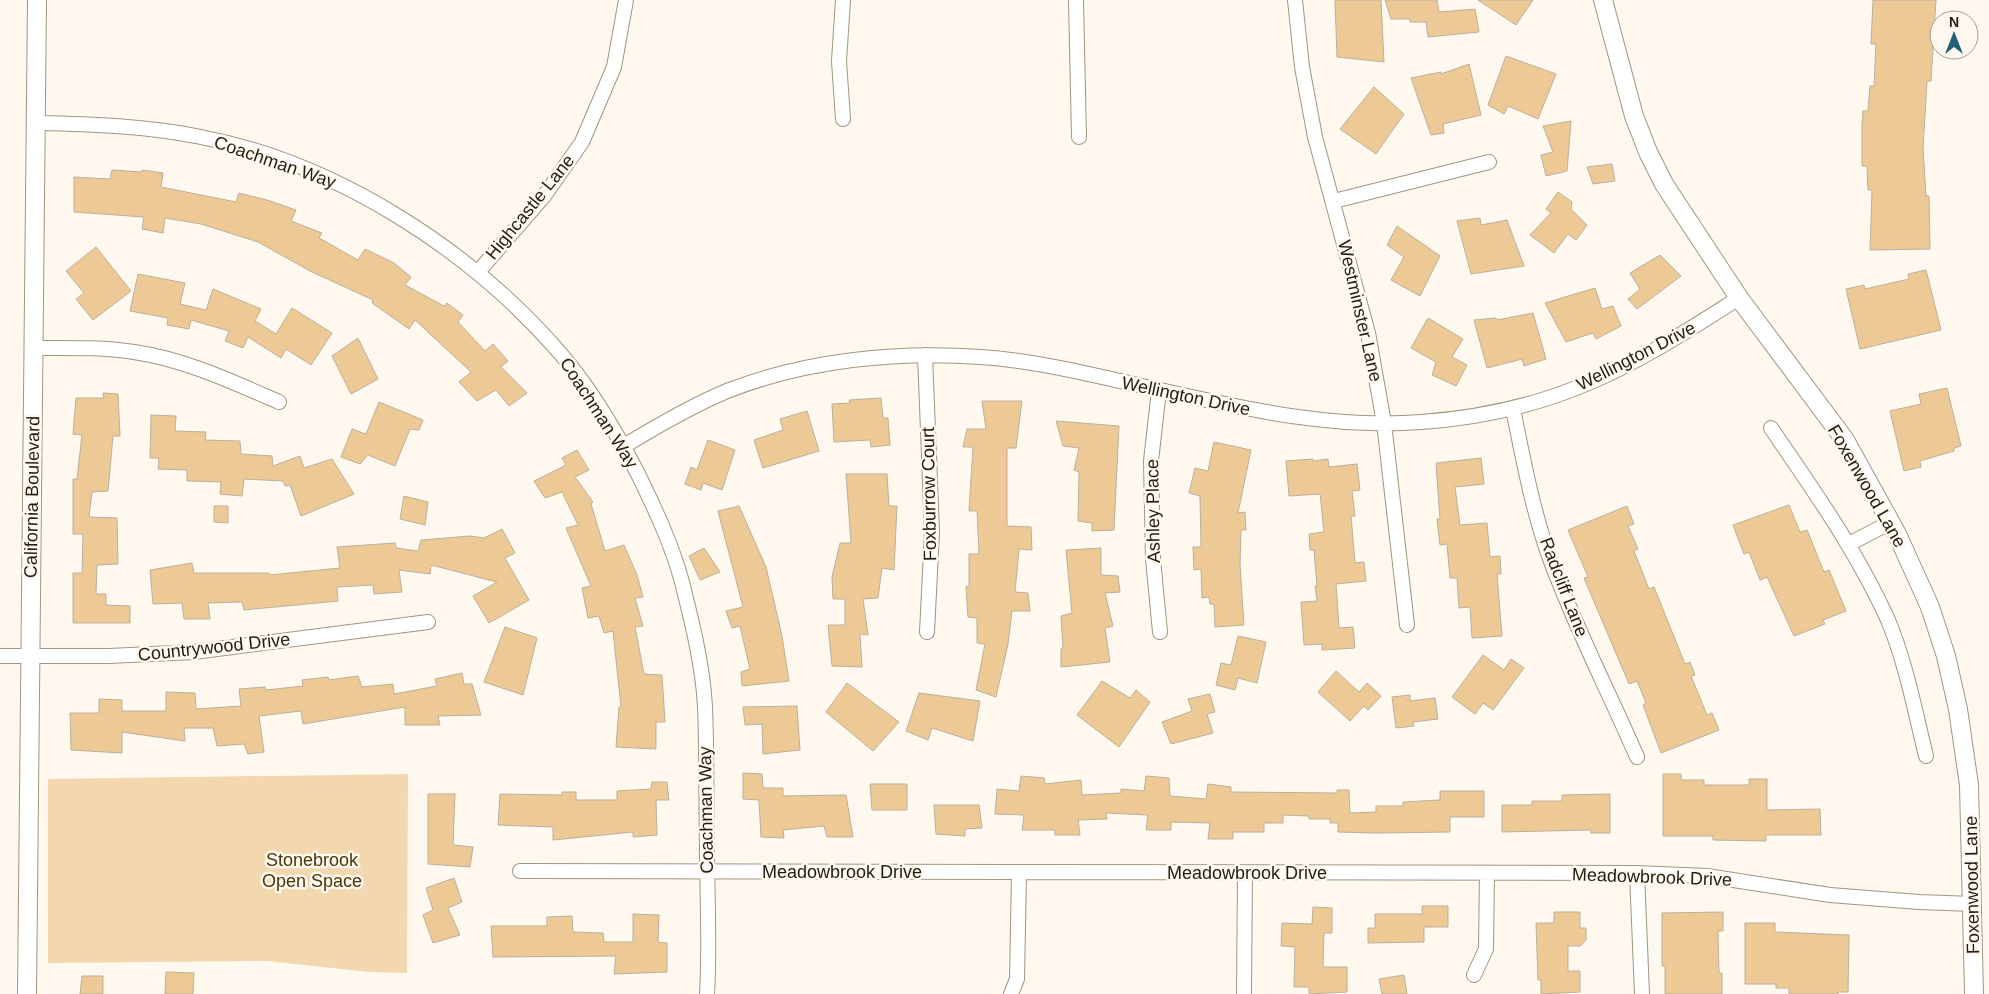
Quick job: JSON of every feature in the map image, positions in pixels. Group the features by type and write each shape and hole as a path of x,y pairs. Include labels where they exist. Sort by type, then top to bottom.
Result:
{"street":[{"name":"California Boulevard","path":"27,994 37,0"},
{"name":"Highcastle Lane","path":"478,272 544,196 582,142 614,67 626,0"},
{"path":"842,118 839,61 843,0"},
{"path":"1076,0 1079,137"},
{"name":"Westminster Lane","path":"1295,0 1302,67 1315,137 1334,201 1368,333 1384,423 1407,625"},
{"name":"Foxenwood Lane","path":"1603,0 1621,76 1648,152 1664,184 1739,298 1845,440 1891,522 1930,607 1946,656 1958,709 1970,785 1974,994"},
{"name":"Coachman Way","path":"37,123 124,124 204,137 266,154 341,184 405,219 478,272 520,310 562,355 594,399 624,446 663,523 682,581 705,704 707,994"},
{"path":"1334,201 1489,162"},
{"name":"Wellington Drive","path":"624,446 671,417 737,388 787,373 854,360 925,355 984,357 1044,366 1294,418 1384,423 1420,422 1513,409 1586,384 1663,346 1739,298"},
{"path":"34,348 91,347 136,352 175,362 221,378 279,402"},
{"name":"Foxburrow Court","path":"925,355 932,532 927,632"},
{"name":"Ashley Place","path":"1159,390 1152,470 1153,559 1160,632"},
{"name":"Radcliff Lane","path":"1513,409 1533,503 1549,554 1566,601 1637,757"},
{"path":"1771,428 1849,544 1888,621 1910,689 1926,756"},
{"path":"1849,544 1891,522"},
{"name":"Countrywood Drive","path":"0,656 109,656 194,652 428,622"},
{"name":"Meadowbrook Drive","path":"520,871 1637,873 1707,876 1830,895 1973,904"},
{"path":"1011,994 1017,979 1020,872"},
{"path":"1244,993 1245,873"},
{"path":"1474,975 1486,949 1487,873"},
{"path":"1637,873 1642,994"}],"green space":[{"name":"Stonebrook Open Space","path":"408,774 407,973 369,972 267,961 48,963 48,779"}],"building":[{"path":"1335,0 1381,0 1384,62 1337,57"},
{"path":"1385,0 1437,0 1439,12 1475,9 1479,32 1428,37 1426,22 1410,22 1410,19 1391,19"},
{"path":"1478,0 1533,0 1516,25"},
{"path":"1873,0 1936,0 1935,10 1929,10 1929,60 1932,60 1931,81 1927,81 1923,147 1926,196 1929,196 1930,249 1870,250 1872,190 1868,190 1867,166 1862,166 1862,126 1863,111 1868,111 1870,86 1874,86 1876,44 1871,44"},
{"path":"1506,56 1556,74 1538,119 1508,106 1504,114 1488,105"},
{"path":"1469,64 1481,115 1443,124 1444,133 1431,135 1411,78 1441,72 1441,74"},
{"path":"1374,87 1404,114 1376,154 1340,129"},
{"path":"1571,121 1567,171 1546,176 1541,155 1553,152 1543,126"},
{"path":"1612,164 1615,181 1593,184 1587,167"},
{"path":"112,170 142,172 142,170 163,173 161,187 236,202 239,193 296,210 291,221 322,233 319,238 358,260 365,249 394,263 411,277 405,285 444,306 447,303 463,315 458,322 485,351 493,344 508,361 501,367 527,393 509,406 496,390 477,401 459,382 471,372 415,320 409,329 372,303 373,300 310,271 258,242 201,224 165,218 163,233 142,229 144,217 74,212 74,177 110,179"},
{"path":"1558,192 1572,202 1571,209 1587,225 1576,240 1568,234 1554,253 1530,235 1551,213 1546,209"},
{"path":"1480,218 1481,225 1507,220 1524,266 1471,274 1457,221"},
{"path":"1397,226 1440,256 1420,296 1391,280 1404,257 1387,245"},
{"path":"96,247 131,291 93,320 76,299 84,293 66,271"},
{"path":"1660,255 1681,276 1637,309 1628,299 1640,289 1630,273"},
{"path":"1926,270 1941,330 1860,349 1846,289 1864,285 1865,289 1909,279 1908,274"},
{"path":"138,274 185,283 180,304 206,310 213,289 261,309 255,321 276,334 292,308 332,333 311,365 286,349 281,358 248,337 243,348 225,341 229,331 191,320 189,329 167,325 168,318 130,311"},
{"path":"1595,288 1602,309 1613,306 1621,326 1596,339 1593,333 1566,342 1545,303"},
{"path":"1533,313 1546,359 1524,366 1522,359 1487,368 1474,320 1496,318 1497,320"},
{"path":"1428,318 1463,339 1452,357 1467,365 1456,386 1432,375 1436,362 1411,348"},
{"path":"358,338 378,379 351,394 332,356"},
{"path":"1947,388 1961,446 1954,448 1954,451 1920,461 1921,467 1904,471 1890,411 1921,404 1919,394"},
{"path":"103,393 118,394 120,436 113,436 108,491 92,492 89,517 117,518 118,564 97,565 96,594 106,594 106,605 130,606 130,623 73,623 73,573 82,573 83,534 73,534 73,479 77,479 82,435 73,434 76,398 104,398"},
{"path":"881,398 883,418 888,418 890,445 871,447 870,440 834,442 832,404 850,403 849,400"},
{"path":"982,401 1022,401 1016,448 1007,448 1007,526 1031,527 1032,550 1019,549 1015,592 1028,593 1030,611 1012,611 1008,644 996,697 976,690 985,644 977,643 977,618 968,617 966,586 969,587 969,554 979,554 977,511 969,511 973,447 963,447 967,429 986,429"},
{"path":"379,402 423,420 419,430 410,429 395,466 368,455 360,464 341,457 352,429 366,434"},
{"path":"807,411 819,451 763,468 754,440 783,430 780,419"},
{"path":"151,415 176,416 175,431 206,432 205,440 240,441 241,454 272,456 273,466 300,456 304,468 332,459 354,494 301,516 290,485 285,486 283,481 244,479 242,496 220,494 221,482 187,481 187,470 158,469 159,458 150,458"},
{"path":"1056,421 1119,426 1114,530 1092,531 1092,523 1078,521 1079,472 1074,470 1079,448 1063,446"},
{"path":"708,440 735,450 722,490 703,483 701,490 685,484 691,467 697,470"},
{"path":"1214,442 1251,450 1238,513 1245,512 1246,530 1241,530 1240,564 1244,625 1215,627 1214,604 1210,604 1209,597 1202,598 1201,569 1194,570 1193,547 1201,547 1200,496 1189,493 1195,468 1208,471"},
{"path":"577,450 589,470 575,477 593,502 591,504 605,551 624,545 637,575 643,597 635,598 643,626 635,627 644,674 662,675 665,722 656,722 656,749 616,747 619,707 621,707 613,631 604,633 599,616 588,618 582,588 591,586 566,528 578,525 562,492 545,498 534,481 566,465 562,458"},
{"path":"1481,458 1484,484 1455,487 1460,525 1487,523 1490,557 1500,556 1501,574 1497,574 1502,636 1472,638 1470,607 1459,608 1457,578 1450,578 1447,544 1440,545 1437,519 1440,519 1436,463"},
{"path":"1313,459 1313,461 1328,459 1329,467 1357,464 1360,490 1352,491 1355,516 1351,516 1355,563 1364,562 1366,581 1336,584 1339,628 1353,627 1355,648 1322,650 1322,644 1304,645 1301,602 1317,601 1314,550 1310,550 1309,534 1324,532 1320,494 1289,496 1286,461"},
{"path":"846,474 887,474 889,506 897,506 894,570 882,568 878,598 863,599 868,635 860,634 862,667 832,666 828,625 845,625 845,599 833,599 832,577 840,543 851,543"},
{"path":"404,496 428,502 425,525 400,519"},
{"path":"1789,505 1800,532 1807,530 1824,572 1829,570 1846,611 1823,620 1825,624 1794,636 1767,577 1760,580 1749,552 1744,554 1733,525"},
{"path":"214,506 228,506 228,523 214,522"},
{"path":"739,506 766,567 782,636 789,681 742,686 741,672 750,669 740,626 732,628 726,611 743,607 718,511"},
{"path":"1627,506 1634,524 1628,526 1638,549 1634,551 1649,589 1654,587 1685,664 1690,662 1695,675 1691,676 1707,715 1712,713 1719,730 1661,753 1643,705 1646,703 1637,681 1629,684 1584,578 1588,577 1568,530"},
{"path":"502,529 515,553 505,558 529,600 489,623 473,596 497,582 431,565 430,574 399,570 402,592 374,594 373,585 337,587 338,601 244,610 242,602 208,603 210,619 184,619 182,603 153,604 150,570 192,563 194,573 269,573 270,575 340,568 337,547 395,543 396,548 418,551 421,540 470,536 484,538"},
{"path":"704,548 720,572 700,580 689,556"},
{"path":"1101,548 1101,575 1118,576 1120,592 1105,593 1113,626 1105,628 1110,662 1061,667 1061,649 1063,648 1061,616 1072,613 1066,550"},
{"path":"505,627 537,638 523,695 484,682"},
{"path":"1238,636 1266,642 1257,683 1238,678 1235,690 1216,685 1221,663 1231,665"},
{"path":"1483,655 1504,670 1511,659 1524,668 1493,710 1483,703 1475,714 1452,697"},
{"path":"1336,671 1359,692 1367,683 1381,696 1368,710 1364,706 1350,721 1318,692"},
{"path":"462,673 464,684 472,684 481,715 438,716 440,725 405,725 405,707 303,724 301,711 259,716 264,752 248,754 244,744 217,746 213,728 184,728 185,741 122,732 122,753 71,750 70,713 99,713 99,699 122,700 122,711 166,711 166,692 195,693 196,709 241,706 239,689 265,687 266,690 303,686 302,680 328,677 329,680 358,676 362,687 393,684 394,694 437,686 435,679"},
{"path":"1102,681 1130,698 1136,690 1150,702 1119,747 1077,715"},
{"path":"847,683 899,722 873,751 826,712"},
{"path":"919,693 980,701 973,741 932,728 928,740 906,731"},
{"path":"1210,694 1215,712 1207,714 1213,733 1171,744 1162,722 1192,711 1188,699"},
{"path":"1410,695 1410,701 1435,698 1438,719 1413,722 1414,726 1396,728 1392,697"},
{"path":"797,706 800,750 763,754 762,724 745,725 743,707"},
{"path":"743,773 762,774 763,788 783,788 783,796 846,795 853,837 827,837 824,826 783,830 784,838 761,837 759,800 743,799"},
{"path":"1663,774 1681,774 1681,780 1704,780 1704,785 1749,785 1749,779 1767,779 1767,810 1820,809 1821,835 1766,835 1766,841 1713,840 1713,836 1663,836"},
{"path":"1021,776 1044,778 1045,784 1081,780 1082,795 1121,793 1121,789 1144,791 1146,776 1169,778 1170,796 1206,799 1208,784 1231,787 1231,792 1337,793 1337,790 1349,790 1350,813 1376,812 1376,806 1403,806 1403,802 1440,800 1440,791 1484,791 1484,817 1450,817 1450,832 1376,833 1338,832 1338,823 1330,823 1330,819 1309,819 1309,816 1283,815 1283,823 1264,823 1264,832 1233,832 1233,839 1208,839 1210,823 1171,822 1171,830 1146,830 1148,815 1106,813 1107,819 1078,820 1080,835 1055,835 1055,830 1022,830 1024,815 995,814 997,789 1019,791"},
{"path":"652,782 667,782 669,800 656,800 657,835 633,837 633,832 553,840 553,827 498,825 500,794 562,795 562,792 576,792 576,800 617,800 617,791 651,789"},
{"path":"870,784 907,784 907,810 872,810"},
{"path":"428,794 455,794 453,845 473,847 470,867 428,864"},
{"path":"1610,794 1610,833 1591,833 1591,830 1502,832 1502,805 1532,805 1532,801 1562,801 1562,795"},
{"path":"934,805 979,805 982,828 965,829 965,836 936,834"},
{"path":"454,878 462,902 448,908 460,935 433,943 423,915 433,910 426,888"},
{"path":"1422,906 1448,906 1448,927 1424,927 1424,942 1368,943 1368,928 1375,928 1375,914 1422,914"},
{"path":"1313,907 1332,908 1332,933 1324,933 1323,967 1347,967 1347,992 1309,994 1309,987 1294,987 1295,947 1281,946 1282,923 1312,924"},
{"path":"1554,912 1580,912 1580,928 1586,928 1586,940 1580,946 1568,946 1568,971 1580,971 1580,992 1541,994 1541,980 1538,980 1536,923 1554,923"},
{"path":"1723,912 1723,931 1718,931 1719,973 1722,973 1722,994 1665,994 1665,966 1662,966 1662,913"},
{"path":"633,914 659,915 658,942 667,943 667,972 614,974 616,956 493,957 491,926 547,926 547,917 572,916 573,932 603,933 604,942 633,942"},
{"path":"1745,923 1775,923 1775,932 1849,935 1848,992 1838,992 1838,994 1789,994 1789,988 1776,988 1776,984 1745,984"},
{"path":"166,972 194,973 193,994 165,994"},
{"path":"1404,975 1407,994 1382,994 1379,979"},
{"path":"82,976 103,976 103,994 80,994"}]}
